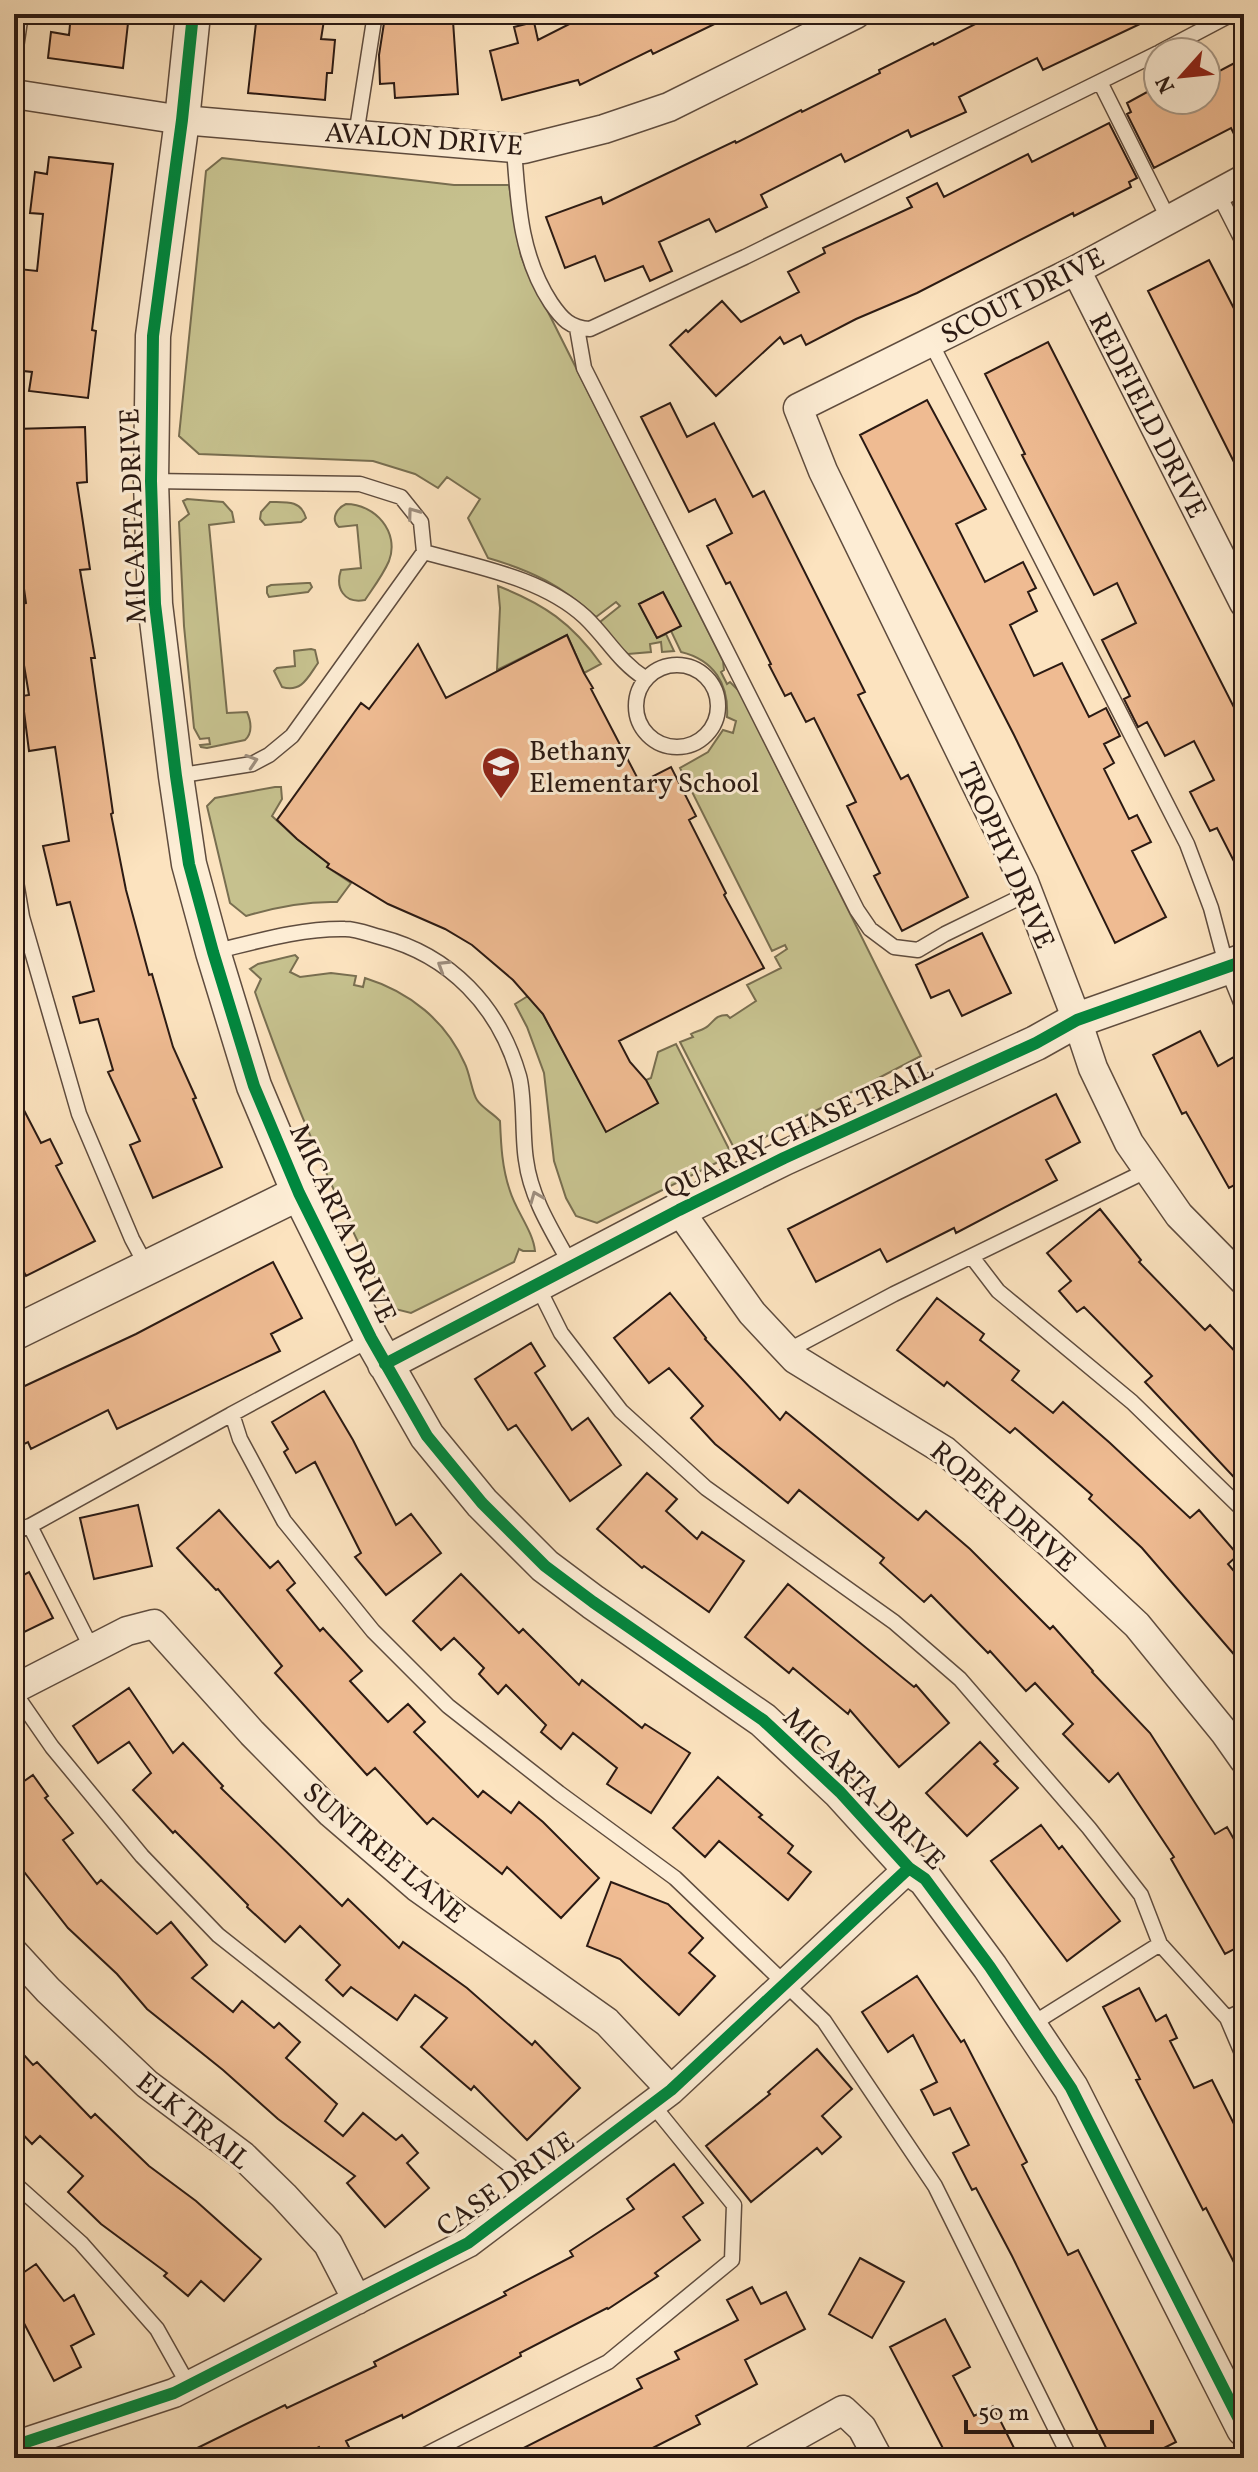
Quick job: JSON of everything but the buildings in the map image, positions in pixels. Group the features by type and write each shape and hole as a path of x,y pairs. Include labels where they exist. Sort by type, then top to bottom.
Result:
{"street":[{"name":"MICARTA DRIVE","path":"193,14 153,336 151,481 155,604 189,864 254,1086 299,1193 378,1351 427,1436 482,1503 545,1566 763,1720 840,1792 909,1868 925,1879 1071,2088 1244,2429"},
{"name":"AVALON DRIVE","path":"14,94 182,120 524,149 604,129 669,107 856,14"},
{"name":"SCOUT DRIVE","path":"798,408 1076,270 1244,179"},
{"name":"REDFIELD DRIVE","path":"1076,270 1244,603"},
{"name":"TROPHY DRIVE","path":"798,408 823,471 1029,893 1093,1068 1129,1143 1179,1215 1244,1281"},
{"name":"QUARRY CHASE TRAIL","path":"378,1351 537,1284 784,1158 1036,1043 1077,1020 1235,964"},
{"path":"14,1333 299,1193"},
{"name":"ROPER DRIVE","path":"679,1210 752,1313 795,1359 945,1451 1048,1542 1137,1625 1244,1760"},
{"name":"SUNTREE LANE","path":"92,1649 127,1631 154,1624 252,1733 331,1813 417,1887 607,2022 662,2097"},
{"path":"14,1690 92,1649"},
{"name":"CASE DRIVE","path":"14,2446 174,2393 468,2243 662,2097 909,1868"},
{"name":"ELK TRAIL","path":"14,1953 48,1990 147,2084 243,2156 284,2196 328,2244 357,2300"},
{"path":"757,2458 843,2410 862,2428 878,2458"}],"lane":[{"path":"14,61 21,14"},
{"path":"356,135 375,14"},
{"path":"1191,36 1232,14"},
{"path":"514,148 521,224 529,260 562,319 577,328 590,329 1142,61"},
{"path":"1100,82 1169,220"},
{"path":"1218,193 1244,244"},
{"path":"577,328 584,368 857,910 870,929 894,947 918,950 1029,893"},
{"path":"930,341 1187,844 1235,964 1244,1010"},
{"path":"151,481 360,484 401,497 421,522 424,552 292,736 252,764 176,776"},
{"path":"424,552 505,575 553,594 585,617 628,667 646,679"},
{"path":"674,665 690,667 704,675 714,687 719,703 717,719 709,733 696,743 681,747 665,745 651,738 641,725 636,709 638,693 646,679 659,669 674,665"},
{"path":"14,870 18,918 79,1114 147,1268"},
{"path":"213,952 299,933 346,928 398,942 449,969 485,1004 507,1040 520,1079 526,1163 534,1196 572,1266"},
{"path":"787,1351 894,1294 1148,1170"},
{"path":"972,1257 998,1291 1132,1402 1244,1511"},
{"path":"537,1284 561,1333 621,1411 706,1488 894,1622 960,1679 1089,1828 1141,1895 1160,1944 1227,2018 1244,2058"},
{"path":"14,1531 30,1526 232,1414 378,1351"},
{"path":"232,1414 240,1439 284,1521 373,1631 448,1706 675,1878 783,1985 824,2021 935,2186 1070,2458"},
{"path":"30,1526 92,1649"},
{"path":"14,1690 52,1747 142,1856 218,1935 541,2190"},
{"path":"1029,2026 1160,1944"},
{"path":"1227,2018 1244,2010"},
{"path":"419,2458 608,2362 732,2260 734,2205 662,2097"},
{"path":"14,2183 81,2243 157,2329 189,2386"}],"shaded area":[{"path":"222,158 454,185 509,185 525,266 723,661 724,670 721,672 727,684 730,682 739,691 921,1056 736,1152 680,1042 693,1037 691,1034 718,1017 727,1015 730,1018 756,1001 747,985 781,968 775,957 787,949 785,945 772,951 680,768 708,752 723,730 733,733 736,721 727,717 722,684 711,667 681,652 671,631 680,626 663,592 639,604 657,638 666,634 674,651 662,652 661,642 650,644 651,652 628,654 600,622 620,606 616,602 596,617 546,581 488,558 468,518 480,499 447,477 438,488 415,474 373,461 199,454 179,436 206,171"},
{"path":"183,501 223,502 232,512 234,522 209,525 227,713 247,712 250,730 245,740 207,748 200,745 210,744 209,738 200,739 194,728 184,626 179,522 189,514"},
{"path":"270,502 297,505 306,518 301,522 265,525 260,519 261,512"},
{"path":"346,504 357,505 375,514 388,530 391,540 389,561 365,600 347,597 339,583 341,570 361,568 357,525 339,527 335,521 337,511"},
{"path":"310,583 312,587 308,592 269,597 267,593 267,587 271,585"},
{"path":"498,586 556,616 579,637 601,664 584,673 567,635 497,670"},
{"path":"315,650 318,663 307,678 295,688 282,687 274,671 295,666 294,651"},
{"path":"281,787 282,799 272,816 329,864 327,867 351,883 337,902 291,905 246,916 230,903 207,806 215,798"},
{"path":"295,955 298,958 290,972 300,977 331,973 356,976 354,985 363,987 365,978 381,984 425,1010 448,1034 465,1064 477,1100 500,1121 507,1182 535,1251 519,1249 514,1262 411,1313 391,1308 317,1153 255,992 261,979 250,969"},
{"path":"528,996 543,1014 606,1131 658,1103 646,1080 651,1078 658,1052 676,1044 732,1155 597,1223 576,1216 566,1198 554,1161 544,1073 515,1004"}],"cycle path":[{"path":"193,14 153,336 151,481 155,604 189,864 254,1086 299,1193 371,1338 427,1436 482,1503 545,1566 763,1720 840,1792 909,1868 925,1879 990,1967 1071,2088 1244,2429"},
{"path":"385,1364 679,1210 784,1158 1036,1043 1077,1020 1244,961"},
{"path":"14,2446 174,2393 468,2243 671,2090 909,1868"}],"place":[{"name":"Bethany Elementary School","path":"501,800"}]}
